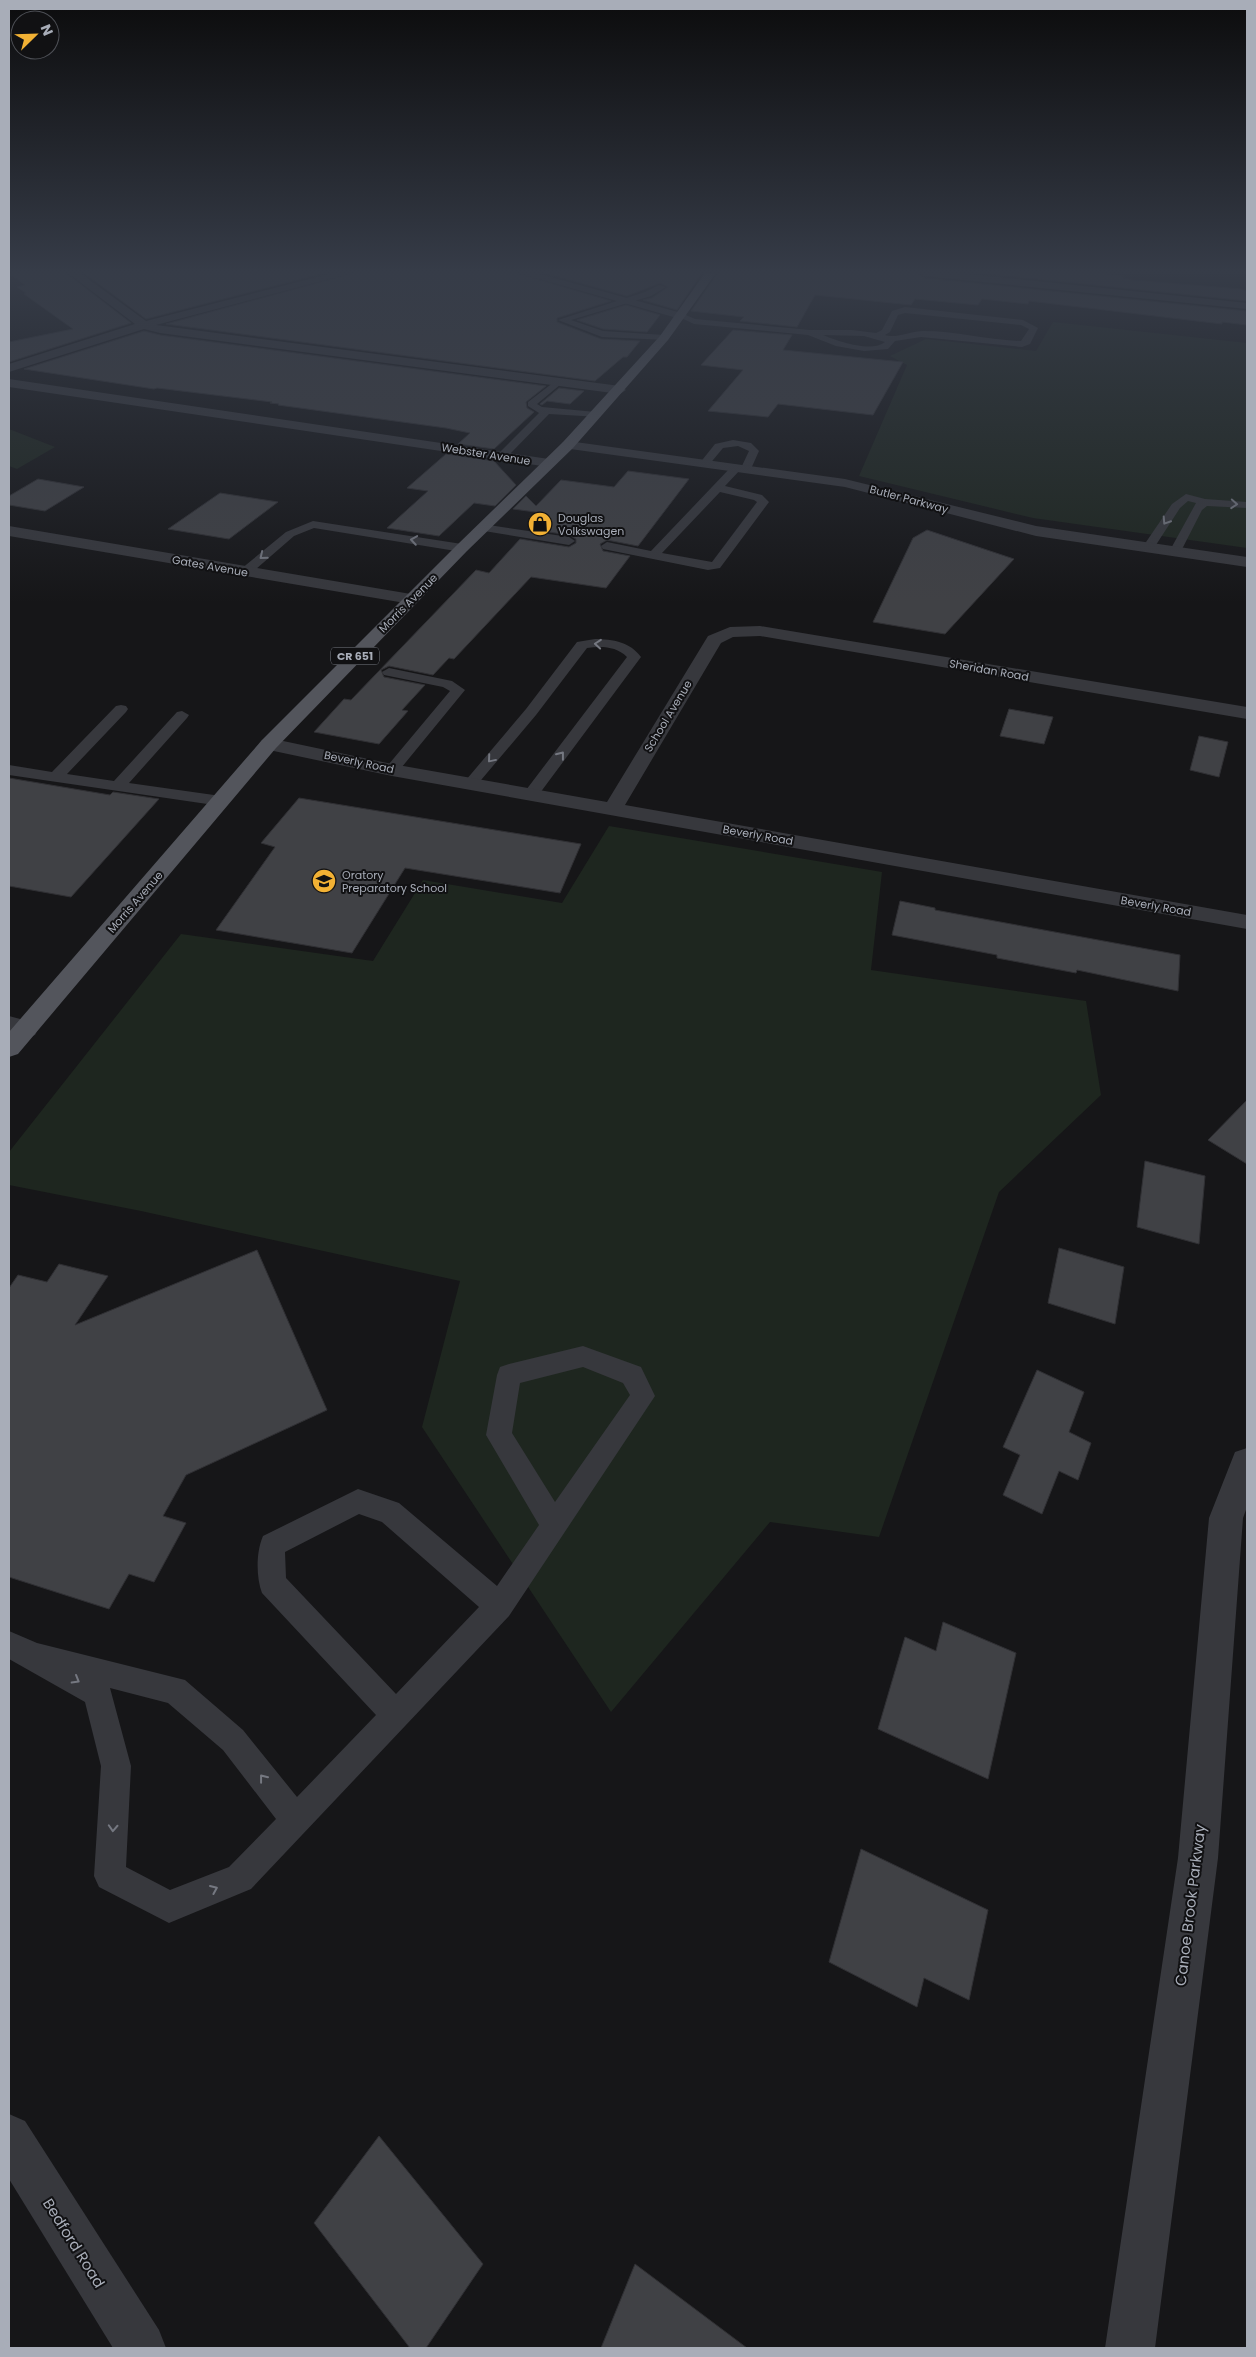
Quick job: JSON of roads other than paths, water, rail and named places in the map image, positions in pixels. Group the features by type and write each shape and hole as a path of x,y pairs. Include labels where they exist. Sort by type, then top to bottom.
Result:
{"main road":[{"name":"Morris Avenue","path":"9,1048 17,1026 221,801 269,744 482,528 568,445 626,383"}],"street":[{"name":"Webster Avenue","path":"9,383 549,463"},
{"path":"566,383 620,390"},
{"name":"Butler Parkway","path":"568,445 845,483 1036,531 1247,562"},
{"name":"Gates Avenue","path":"9,531 411,599"},
{"name":"Sheridan Road","path":"730,632 760,631 1247,713"},
{"name":"School Avenue","path":"613,808 714,640 730,632"},
{"name":"Beverly Road","path":"269,744 392,770 1247,922"},
{"name":"Canoe Brook Parkway","path":"1130,2348 1198,1858 1226,1518 1247,1463"},
{"name":"Bedford Road","path":"9,2137 141,2348"}],"lane":[{"path":"557,383 531,404 539,410 596,415"},
{"path":"502,456 547,410"},
{"path":"654,555 717,488 741,468 754,451 750,446 740,443 719,446 704,464"},
{"path":"607,546 708,566 716,565 764,502 758,497 717,488"},
{"path":"1148,548 1176,506 1186,497 1204,502 1247,505"},
{"path":"1175,552 1197,509 1204,502"},
{"path":"245,572 290,534 313,524 462,548"},
{"path":"482,528 569,541"},
{"path":"471,783 531,712 582,645 590,643 615,645 626,649 634,657 531,794"},
{"path":"389,672 447,684 458,690 392,770"},
{"path":"54,778 121,709"},
{"path":"117,786 182,715"},
{"path":"9,770 221,801"},
{"path":"21,1650 97,1693 116,1766 110,1876 169,1907 240,1878 499,1606 643,1396 632,1375 584,1356 509,1376 507,1384 499,1435 554,1525"},
{"path":"396,1715 272,1583 272,1545 358,1501 390,1512 499,1606"},
{"path":"21,1650 175,1690 233,1740 296,1820"}],"place":[{"name":"Douglas Volkswagen","path":"540,524"},
{"name":"Oratory Preparatory School","path":"324,881"}]}
